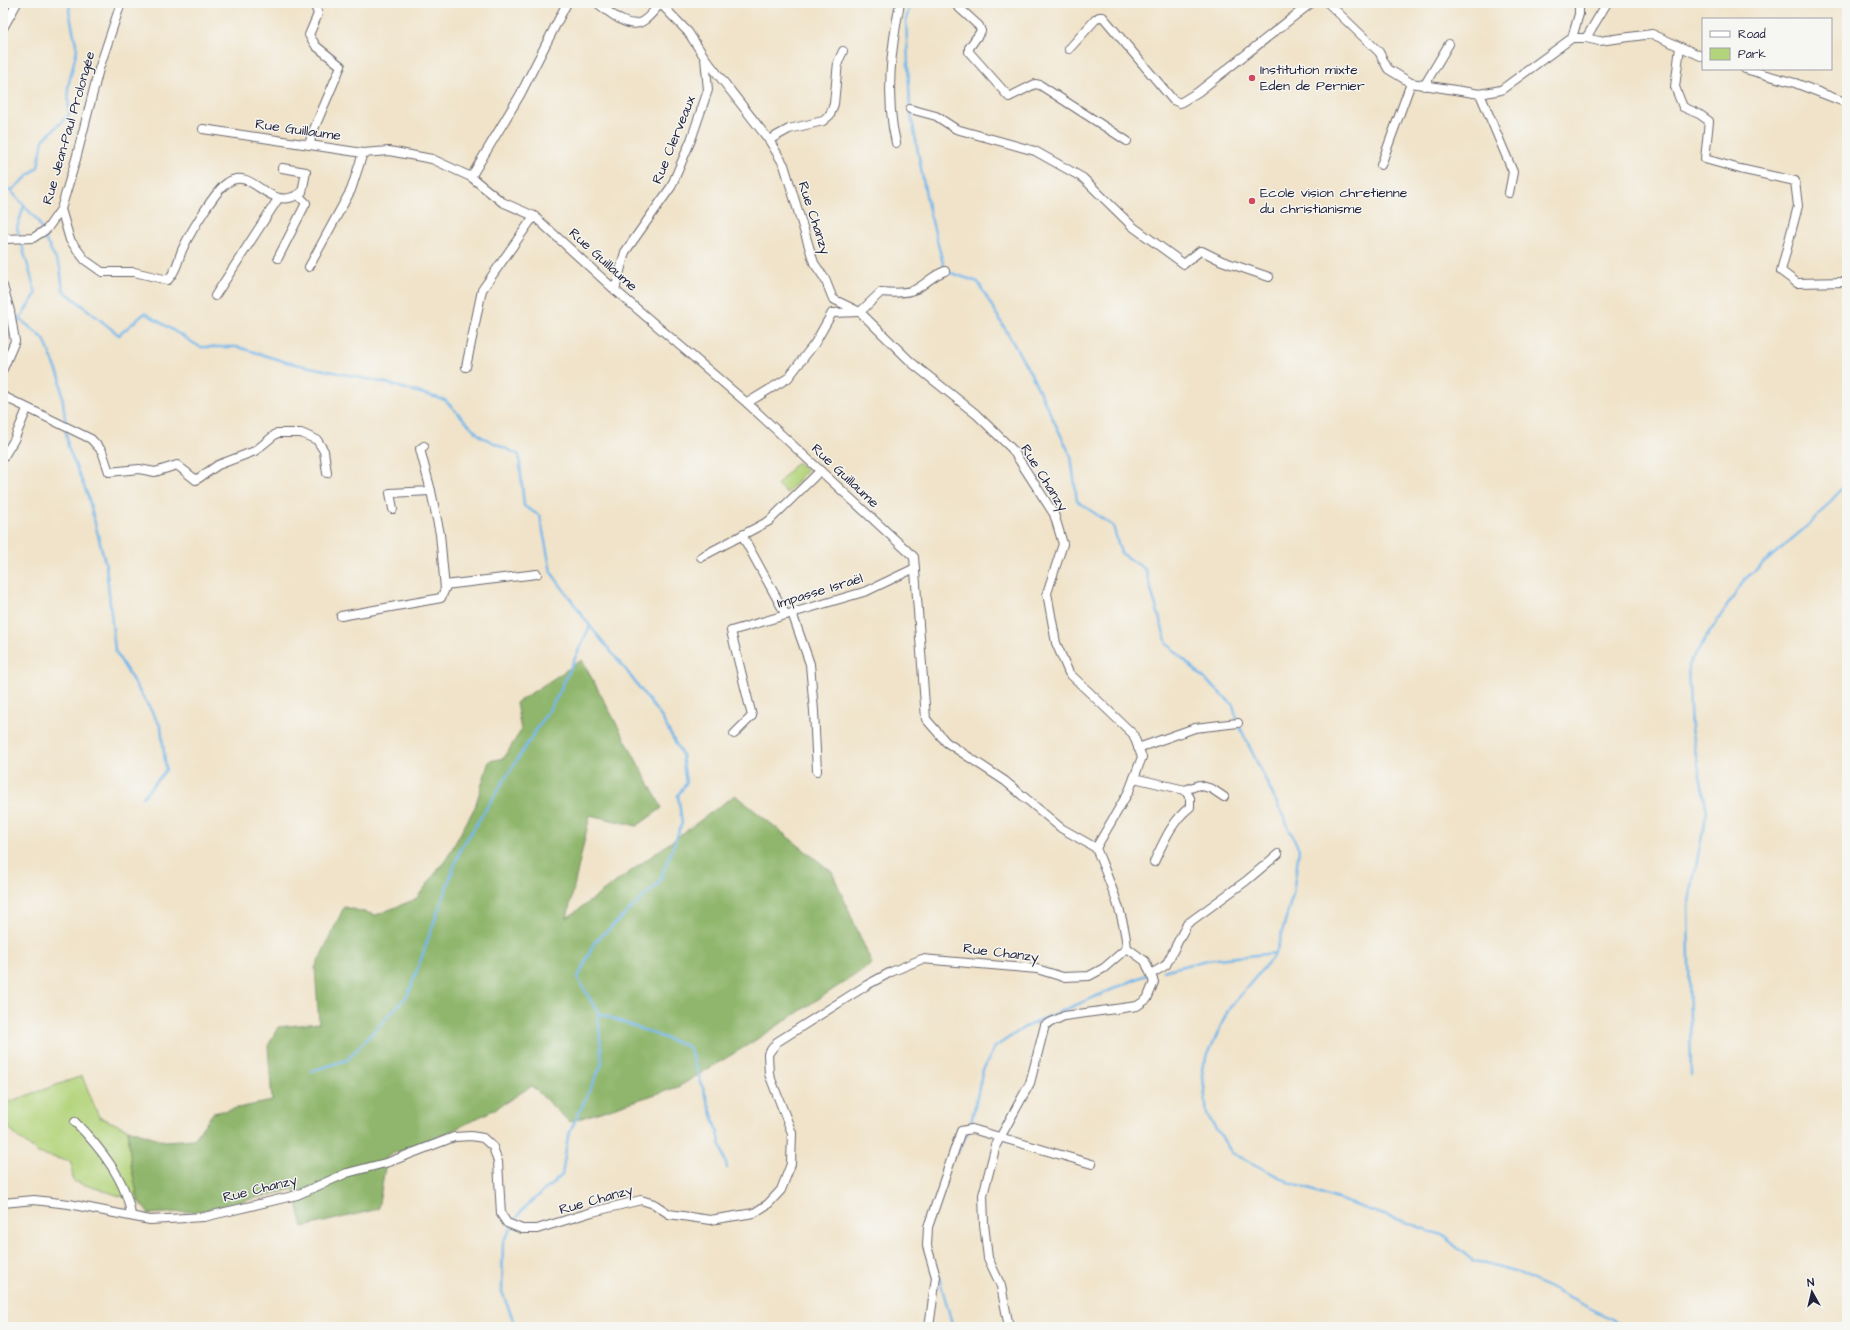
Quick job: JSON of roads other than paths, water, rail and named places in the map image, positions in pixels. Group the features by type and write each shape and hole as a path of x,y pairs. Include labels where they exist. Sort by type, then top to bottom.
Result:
{"street":[{"path":"3,28 17,3"},
{"path":"310,145 311,136 341,66 316,46 309,35 318,14 314,3"},
{"path":"471,177 520,95 567,3"},
{"path":"597,3 619,18 633,24 642,22 661,3"},
{"name":"Rue Chanzy","path":"661,3 688,32 705,58 769,140 784,165 814,263 825,279 833,299 860,312 912,364 976,414 1012,449 1054,514 1063,544 1047,593 1056,643 1069,673 1133,734 1142,757 1129,791 1096,848"},
{"path":"896,143 891,110 891,68 893,39 900,3"},
{"path":"954,3 979,26 981,30 969,48 969,52 1009,97 1035,84 1040,85 1127,141"},
{"path":"1069,49 1099,16 1103,18 1128,46 1173,100 1180,103 1198,92 1311,3"},
{"path":"1328,3 1379,52 1388,69 1411,83 1424,86 1480,94 1501,90 1572,38 1586,38 1599,41 1652,34 1702,58"},
{"path":"1572,38 1579,14 1579,3"},
{"path":"1586,38 1607,3"},
{"name":"Rue Jean-Paul Prolongée","path":"3,241 4,239 33,238 47,229 61,209 76,159 99,69 120,6"},
{"path":"1424,86 1449,44"},
{"path":"1680,47 1675,87 1683,107 1699,114 1709,121 1705,159 1740,169 1795,181 1798,206 1781,271 1797,283 1847,282"},
{"path":"769,140 789,129 823,121 830,115 834,104 838,62 843,51"},
{"name":"Rue Clerveaux","path":"615,290 625,252 671,187 691,140 708,90 705,58"},
{"path":"1749,70 1795,83 1847,103"},
{"path":"1381,165 1411,83"},
{"path":"1480,94 1513,172 1509,193"},
{"path":"910,109 936,116 956,129 1035,152 1076,174 1083,178 1132,226 1184,264 1200,250 1222,261 1269,277"},
{"name":"Rue Guillaume","path":"203,129 363,152 389,151 427,158 471,177 502,202 534,216 615,290 747,403 914,557 915,568"},
{"path":"309,267 351,190 363,152"},
{"path":"61,209 70,240 85,260 102,272 134,272 168,280 176,271 184,245 216,195 226,183 242,179 250,182 278,199 286,199 302,192 306,172 282,168"},
{"path":"278,258 306,203 298,195"},
{"path":"215,296 278,199"},
{"path":"466,367 482,290 534,216"},
{"path":"747,403 788,378 815,343 832,312 860,312 881,292 895,293 915,289 935,274 945,271"},
{"path":"3,286 10,311 15,341 3,369"},
{"path":"3,396 91,439 102,451 109,472 139,469 155,472 177,465 196,480 218,465 255,451 277,433 301,433 317,440 324,451 327,473"},
{"path":"3,458 14,440 27,409"},
{"path":"342,616 441,598 445,592 440,534 420,449 424,446"},
{"path":"701,557 769,520 820,471"},
{"path":"393,509 390,493 430,491"},
{"path":"742,535 789,614 810,664 817,771"},
{"path":"915,568 926,719 946,742 1005,781 1062,828 1096,848 1117,901 1126,936 1127,948 1145,961 1154,982 1147,999 1137,1006 1064,1016 1045,1025 1030,1083 996,1145 983,1195 984,1224 988,1258 1001,1286 1009,1327"},
{"name":"Impasse Israël","path":"734,734 752,716 731,631 867,591 915,568"},
{"path":"445,585 537,574"},
{"path":"1138,748 1195,728 1238,723"},
{"path":"1134,778 1185,790 1199,785 1212,789 1224,797"},
{"path":"1154,862 1169,830 1181,814 1190,808 1190,798 1185,790"},
{"path":"1151,974 1166,965 1187,924 1246,881 1278,854"},
{"name":"Rue Chanzy","path":"3,1203 34,1200 69,1204 150,1220 204,1217 296,1195 347,1173 389,1162 454,1137 471,1136 483,1138 492,1147 498,1162 501,1214 507,1223 522,1229 549,1227 592,1212 641,1200 654,1204 669,1214 710,1220 754,1213 768,1204 781,1190 791,1164 792,1133 768,1074 768,1054 777,1042 867,985 891,972 922,959 1036,969 1063,977 1089,976 1104,968 1127,948"},
{"path":"75,1122 97,1144 116,1175 130,1205 131,1216"},
{"path":"929,1327 936,1277 927,1246 928,1227 959,1134 963,1130 972,1129 1092,1164"}],"waterway":[{"path":"11,191 38,167 43,140 69,115 68,87 77,49 69,11 70,3"},
{"path":"911,3 906,19 910,109 928,206 945,271 978,282 1031,374 1071,456 1077,501 1113,526 1121,553 1145,569 1167,644 1233,705 1238,723 1299,849 1293,894 1276,953 1207,960 1163,971"},
{"path":"3,186 11,191 38,221 46,241 60,267 63,290 119,335 145,313 200,347 238,347 286,362 386,383 445,400 480,436 519,455 524,506 540,516 551,572 590,626 626,670 662,718 682,755 686,783 678,795 682,823 659,883 594,943 578,978 598,1013 602,1064 568,1136 562,1175 522,1210 503,1242 502,1292 516,1327"},
{"path":"15,326 36,294 17,228 24,206"},
{"path":"20,319 44,339 60,378 66,425"},
{"path":"3,345 11,332"},
{"path":"66,430 68,447 88,496 106,566 115,651 161,727 166,770 143,797"},
{"path":"1691,1074 1688,906 1707,811 1691,729 1688,665 1745,579 1813,521 1847,483"},
{"path":"312,1071 347,1060 408,995 460,850 557,697 590,626"},
{"path":"1276,953 1228,1010 1202,1068 1207,1115 1232,1153 1291,1183 1442,1235 1472,1260 1521,1274 1628,1327"},
{"path":"970,1128 983,1070 995,1047 1025,1027 1150,974"},
{"path":"598,1013 689,1047 716,1126 727,1168"},
{"path":"957,1153 968,1132"},
{"path":"925,1231 923,1226 929,1211"},
{"path":"939,1277 953,1327"}],"place":[{"name":"Institution mixte Eden de Pernier","path":"1252,78"},
{"name":"Ecole vision chretienne du christianisme","path":"1252,201"}]}
